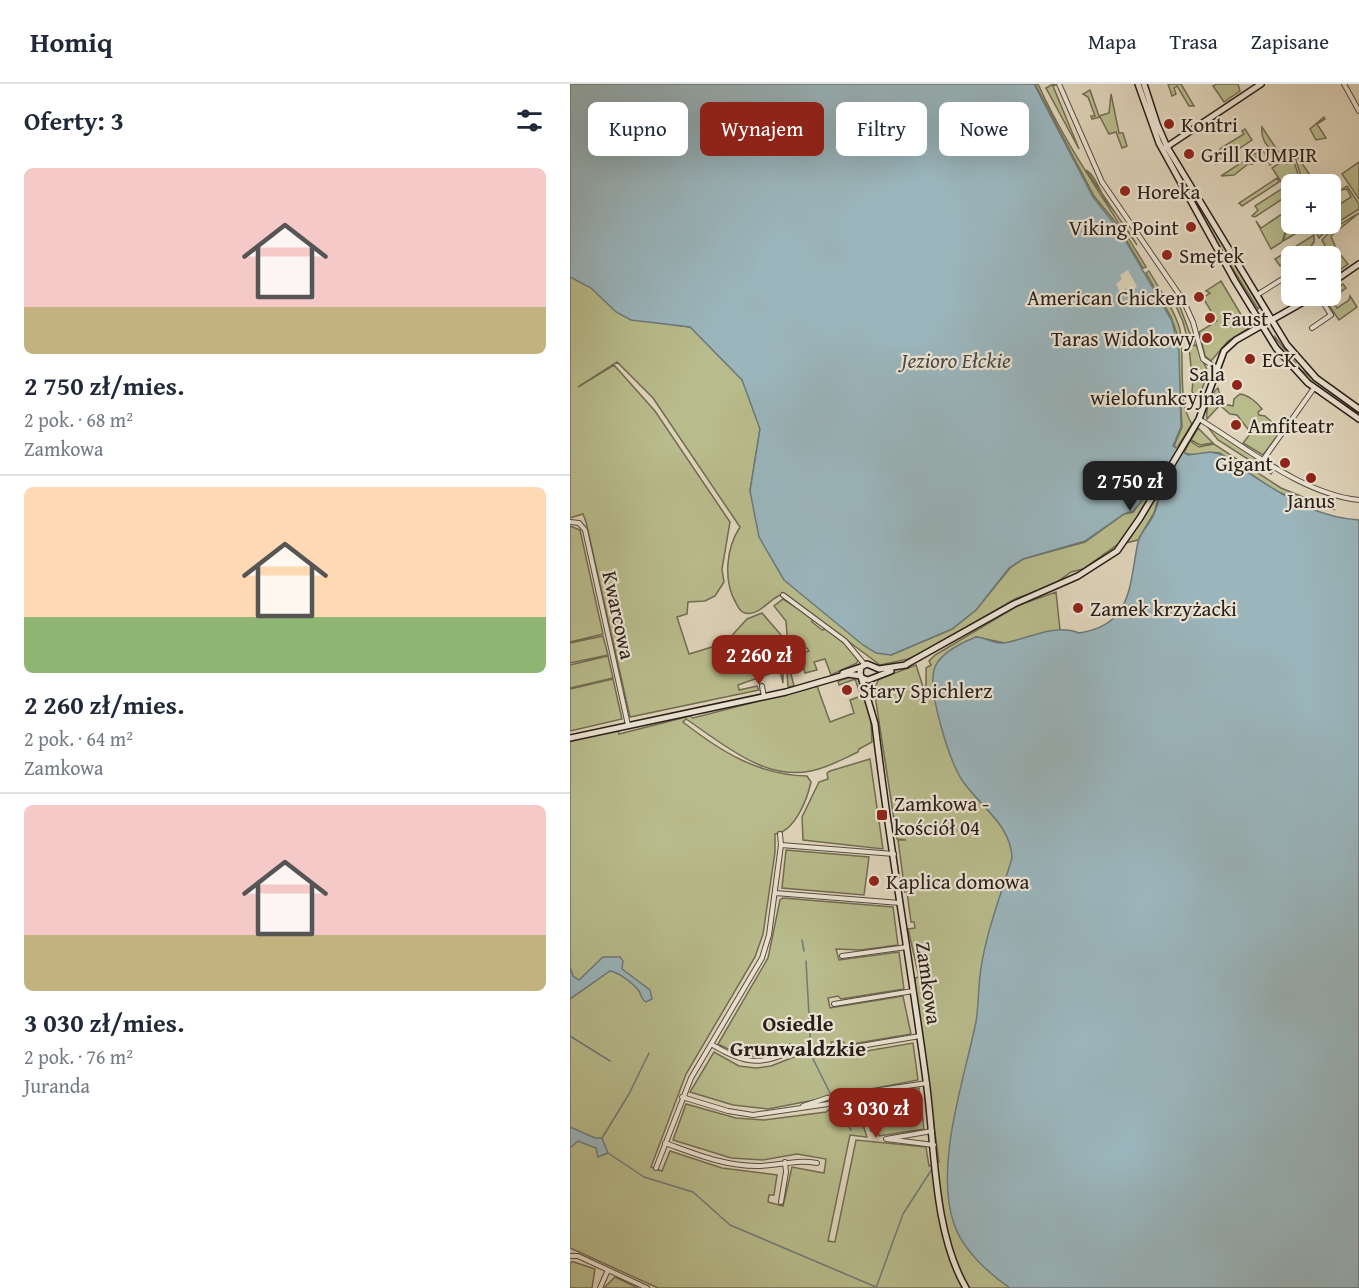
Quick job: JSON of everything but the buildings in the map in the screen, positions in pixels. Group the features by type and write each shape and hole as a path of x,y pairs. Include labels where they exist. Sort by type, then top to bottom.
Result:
{"street":[{"path":"1059,84 1102,182 1183,300 1193,322 1203,359 1216,368"},
{"path":"1138,84 1152,126 1271,320 1305,367 1359,409"},
{"path":"1144,84 1165,148 1262,325 1289,364 1314,388 1359,419"},
{"path":"1165,148 1261,84"},
{"path":"1344,84 1359,111"},
{"path":"1341,276 1359,264"},
{"path":"1257,295 1281,280"},
{"path":"570,738 628,725 697,714 848,674 872,678 906,665 1014,604 1055,588 1107,558 1123,544 1199,419 1221,354 1230,345 1296,306"},
{"path":"1312,328 1331,315 1325,306"},
{"path":"1263,460 1314,388"},
{"path":"1199,419 1314,489 1359,500"},
{"name":"Kwarcowa","path":"570,522 579,523 585,530 628,725"},
{"path":"783,595 845,641 863,666"},
{"path":"827,681 863,666 874,668 906,665"},
{"name":"Zamkowa","path":"863,666 861,677 870,705 927,1083 944,1231 954,1266 966,1288"},
{"name":"Zamkowa","path":"870,705 874,668"},
{"path":"762,686 764,697"},
{"path":"656,1167 682,1097 759,965 769,935 781,845 780,834"},
{"path":"781,845 894,854"},
{"path":"775,893 901,903"},
{"path":"843,956 907,947"},
{"path":"834,1004 913,991"},
{"path":"837,1050 920,1036"},
{"path":"711,1044 747,1062 768,1061 787,1053"},
{"path":"682,1097 728,1111 753,1115 800,1107 827,1098 927,1083"},
{"path":"933,1131 886,1138 934,1145"},
{"path":"665,1143 731,1164 765,1165 799,1160 817,1163"},
{"path":"781,1202 786,1172 784,1162"},
{"path":"570,1256 578,1256 648,1288"},
{"path":"600,1288 608,1270"}],"green space":[{"path":"1035,84 1038,84 1075,154 1146,267 1143,268 1116,223 1094,196"},
{"path":"1057,84 1053,86 1079,149 1046,88"},
{"path":"1168,84 1181,84 1194,106 1189,106 1177,86 1174,88 1176,94 1172,96"},
{"path":"1238,84 1240,91 1224,102 1213,86"},
{"path":"1090,90 1099,116 1109,113 1111,94 1119,133 1123,133 1127,146 1122,148 1116,132 1109,134 1100,117 1092,119 1091,116 1095,116 1088,97 1083,94"},
{"path":"1324,117 1325,119 1317,124 1326,138 1316,140 1310,129"},
{"path":"1262,127 1281,156 1288,151 1287,154 1281,157 1269,148 1262,137"},
{"path":"1245,129 1252,140 1216,164 1213,159 1221,148 1244,134 1242,131"},
{"path":"1262,148 1280,158 1280,159 1270,165"},
{"path":"1259,151 1253,164 1248,164 1234,175 1221,176"},
{"path":"1292,155 1298,174 1281,174 1281,182 1272,168 1286,159 1287,164 1290,162 1287,158"},
{"path":"1297,156 1309,174 1300,174 1295,157"},
{"path":"1359,162 1359,199 1342,174"},
{"path":"1174,164 1227,251 1223,253"},
{"path":"1086,170 1093,176 1102,193"},
{"path":"1277,178 1279,182 1242,206 1239,203"},
{"path":"1347,186 1359,204 1359,209 1341,220 1341,204 1351,197 1347,189 1341,190"},
{"path":"1281,189 1281,200 1255,217 1252,216 1258,210 1255,206"},
{"path":"1359,213 1341,228 1341,224"},
{"path":"1281,215 1281,234 1285,234 1282,242 1271,249 1256,221 1261,228"},
{"path":"1285,234 1295,234 1283,241"},
{"path":"1327,234 1333,234 1331,236 1335,246 1325,246 1322,240"},
{"path":"1314,235 1311,246 1296,246"},
{"path":"1281,255 1281,265 1280,266 1275,259"},
{"path":"1341,255 1348,264 1341,269"},
{"path":"1231,258 1260,307 1258,309 1227,260"},
{"path":"570,271 675,325 690,327 745,369 760,429 750,491 891,655 952,629 976,610 1010,568 1023,559 1085,542 1124,514 1133,512 1148,492 1149,496 1155,500 1159,497 1154,513 1138,540 1117,545 1083,569 1071,572 1053,585 1015,599 923,652 908,659 880,665 785,594 756,612 745,613 740,610 729,585 728,565 735,535 740,527 653,398 617,362 578,387 614,365 655,411 730,522 722,569 724,582 715,596 705,601 688,602 687,614 677,617 689,654 725,643 747,619 762,613 781,635 780,644 774,647 777,656 783,654 783,683 780,670 738,685 739,690 757,686 759,690 630,717 586,522 583,514 570,518"},
{"path":"1149,271 1171,307 1180,330 1184,404 1192,424 1177,448 1174,446 1182,427 1177,334 1171,317 1146,273"},
{"path":"1221,281 1249,328 1228,341 1211,361 1205,356 1199,332 1217,321 1203,298 1210,293 1206,291"},
{"path":"1350,296 1357,307 1339,320 1329,306 1337,308 1349,300"},
{"path":"1176,306 1180,307 1190,334 1194,336 1194,344 1189,345"},
{"path":"1275,337 1300,369 1359,413 1359,416 1296,369 1285,357"},
{"path":"1196,345 1208,372 1201,392 1197,396 1192,392 1194,367 1191,367 1189,347"},
{"path":"1218,388 1222,403 1207,419 1209,402"},
{"path":"1240,394 1255,401 1262,409 1258,412 1259,415 1265,416 1274,424 1271,433 1273,431 1278,435 1263,455 1243,443 1251,433 1237,415 1230,414 1222,407 1224,404 1233,406 1234,399"},
{"path":"1207,426 1275,468 1271,474 1218,440"},
{"path":"1198,428 1213,443 1200,445 1191,440"},
{"path":"1190,441 1199,447 1214,444 1281,488 1318,503 1316,508 1274,490 1220,453 1193,455 1184,453"},
{"path":"570,526 580,530 603,634 570,642"},
{"path":"1056,592 1060,630 1005,643 976,637 953,649 939,660 938,674 1012,821 1067,1288 658,1288 570,1248 570,741 618,730 619,734 690,716 693,718 817,686 830,722 854,713 850,700 861,696 855,679 839,685 838,681 855,676 860,681 871,721 872,742 859,749 858,752 811,771 794,773 760,765 729,749 686,719 683,722 711,743 740,760 772,771 807,776 811,782 799,814 782,832 775,834 775,852 763,934 755,957 686,1074 651,1167 662,1171 670,1151 722,1168 777,1175 774,1195 769,1195 768,1202 783,1206 792,1167 824,1173 826,1159 797,1154 763,1160 731,1158 673,1140 686,1104 736,1118 764,1120 826,1112 834,1105 854,1099 919,1088 924,1129 879,1136 878,1131 871,1131 869,1124 863,1125 867,1137 850,1135 828,1241 835,1242 856,1140 926,1147 929,1166 939,1162 915,985 915,978 919,977 908,929 915,928 914,922 911,922 907,892 905,892 898,840 906,840 897,839 874,689 879,679 916,665 926,696 926,668 931,665 929,661 935,655 1019,605"},
{"path":"783,599 813,618 812,622 822,630 827,629 849,647 858,660 857,663 831,675 825,659 814,662 817,670 805,673 803,666 790,670 794,686 788,687 786,659 809,651 807,648 789,651 786,621 774,606"},
{"path":"603,636 608,655 570,663 570,643"},
{"path":"608,656 613,678 570,688 570,665"},
{"path":"613,679 622,719 570,731 570,689"},
{"path":"870,759 883,849 803,840 802,817 819,782 828,779 827,773 830,771"},
{"path":"786,850 869,857 864,895 782,888"},
{"path":"783,898 893,907 898,945 861,950 836,949 839,960 899,952 904,989 841,999 838,996 828,998 830,1008 903,996 911,1034 846,1045 842,1041 831,1042 832,1053 794,1053 790,1044 779,1048 780,1054 754,1056 735,1052 718,1044 768,958 780,900"},
{"path":"913,1043 918,1080 768,1109 733,1105 690,1092 714,1052 739,1066 756,1068 771,1066 799,1055 831,1057"},
{"path":"570,1262 595,1269 592,1288 570,1288"},
{"path":"615,1277 638,1288 604,1288"}],"water":[{"name":"Jezioro Ełckie","path":"570,84 1034,84 1093,197 1120,231 1172,321 1179,351 1181,427 1173,446 1188,455 1210,452 1220,454 1303,505 1339,517 1359,520 1359,1288 1010,1288 985,1268 969,1251 954,1224 947,1176 953,1123 976,1022 984,954 1012,858 1006,835 1000,825 962,780 951,757 934,694 934,670 945,654 976,637 1004,643 1051,631 1070,630 1079,633 1097,629 1110,621 1119,612 1130,588 1139,539 1154,514 1161,492 1159,489 1152,489 1133,511 1124,514 1085,541 1023,559 1009,568 976,610 952,629 891,655 876,653 863,645 784,580 759,537 750,491 760,429 742,380 690,327 631,320 616,312 591,288 570,277"},
{"path":"603,957 620,957 623,961 622,969 650,990 652,999 646,1002 633,985 610,971 570,999 570,967 573,976 579,980"},
{"path":"570,1127 595,1138 602,1138 608,1153 598,1157 596,1148 578,1141 570,1148"}],"pier":[{"path":"1128,270 1137,287 1129,292 1127,288 1120,292 1116,284 1122,279 1120,275"},
{"path":"1178,446 1185,450 1156,500 1158,493 1153,491 1150,495"}],"waterway":[{"path":"802,940 804,951"},
{"path":"806,961 811,1051"},
{"path":"570,1036 610,1061"},
{"path":"602,1138 629,1094 649,1053"},
{"path":"812,1057 831,1095"},
{"path":"835,1105 851,1130"},
{"path":"608,1153 644,1177 693,1192 730,1225 876,1287"},
{"path":"876,1288 903,1214 932,1169"}],"place":[{"name":"Kontri","path":"1169,124"},
{"name":"Grill KUMPIR","path":"1189,154"},
{"name":"Horeka","path":"1125,191"},
{"name":"Viking Point","path":"1191,227"},
{"name":"Smętek","path":"1167,255"},
{"name":"American Chicken","path":"1199,297"},
{"name":"Faust","path":"1210,318"},
{"name":"Taras Widokowy","path":"1207,338"},
{"name":"ECK","path":"1250,359"},
{"name":"Sala wielofunkcyjna","path":"1237,385"},
{"name":"Amfiteatr","path":"1236,425"},
{"name":"Gigant","path":"1285,463"},
{"name":"Janus","path":"1311,478"},
{"name":"Zamek krzyżacki","path":"1078,608"},
{"name":"Stary Spichlerz","path":"847,690"},
{"name":"Zamkowa - kościół 04","path":"882,815"},
{"name":"Kaplica domowa","path":"874,881"}],"district":[{"name":"Osiedle Grunwaldzkie","path":"798,1036"}]}
